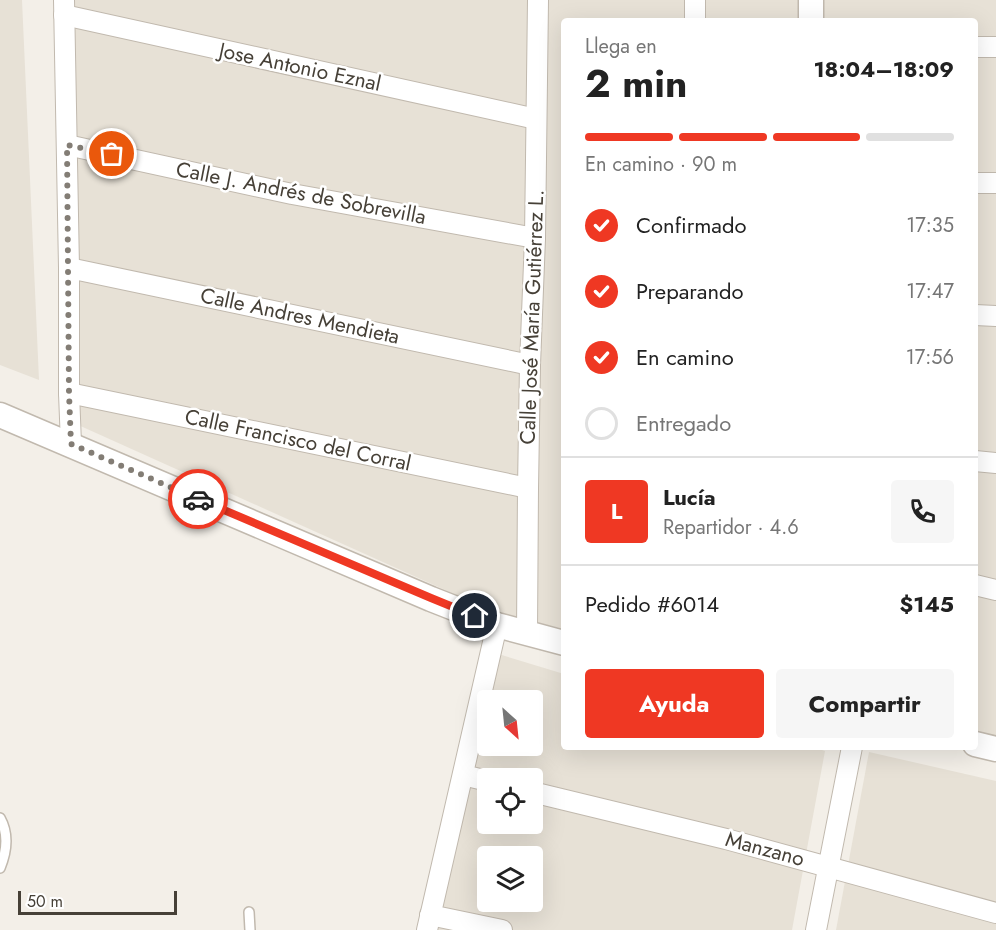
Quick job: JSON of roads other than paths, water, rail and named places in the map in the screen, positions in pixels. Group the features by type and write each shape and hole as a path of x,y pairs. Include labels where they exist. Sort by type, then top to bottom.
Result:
{"street":[{"name":"Calle José María Gutiérrez L.","path":"527,634 538,0"},
{"path":"695,0 695,18"},
{"path":"811,0 811,18"},
{"name":"Jose Antonio Eznal","path":"64,8 536,119"},
{"path":"64,8 71,444"},
{"path":"978,47 996,47"},
{"name":"Calle J. Andrés de Sobrevilla","path":"67,145 292,194 535,238"},
{"path":"978,183 996,183"},
{"name":"Calle Andres Mendieta","path":"69,268 530,365"},
{"path":"978,315 996,316"},
{"name":"Calle Francisco del Corral","path":"69,393 528,488"},
{"path":"0,415 497,625 561,642"},
{"path":"978,461 996,463"},
{"path":"978,586 996,590"},
{"path":"497,625 428,922 502,930"},
{"path":"978,745 996,749"},
{"path":"816,930 851,750"},
{"path":"463,775 477,778"},
{"name":"Manzano","path":"543,795 726,838 996,913"}],"lane":[{"path":"0,818 7,836 6,854 0,868"},
{"path":"249,912 250,930"}]}
